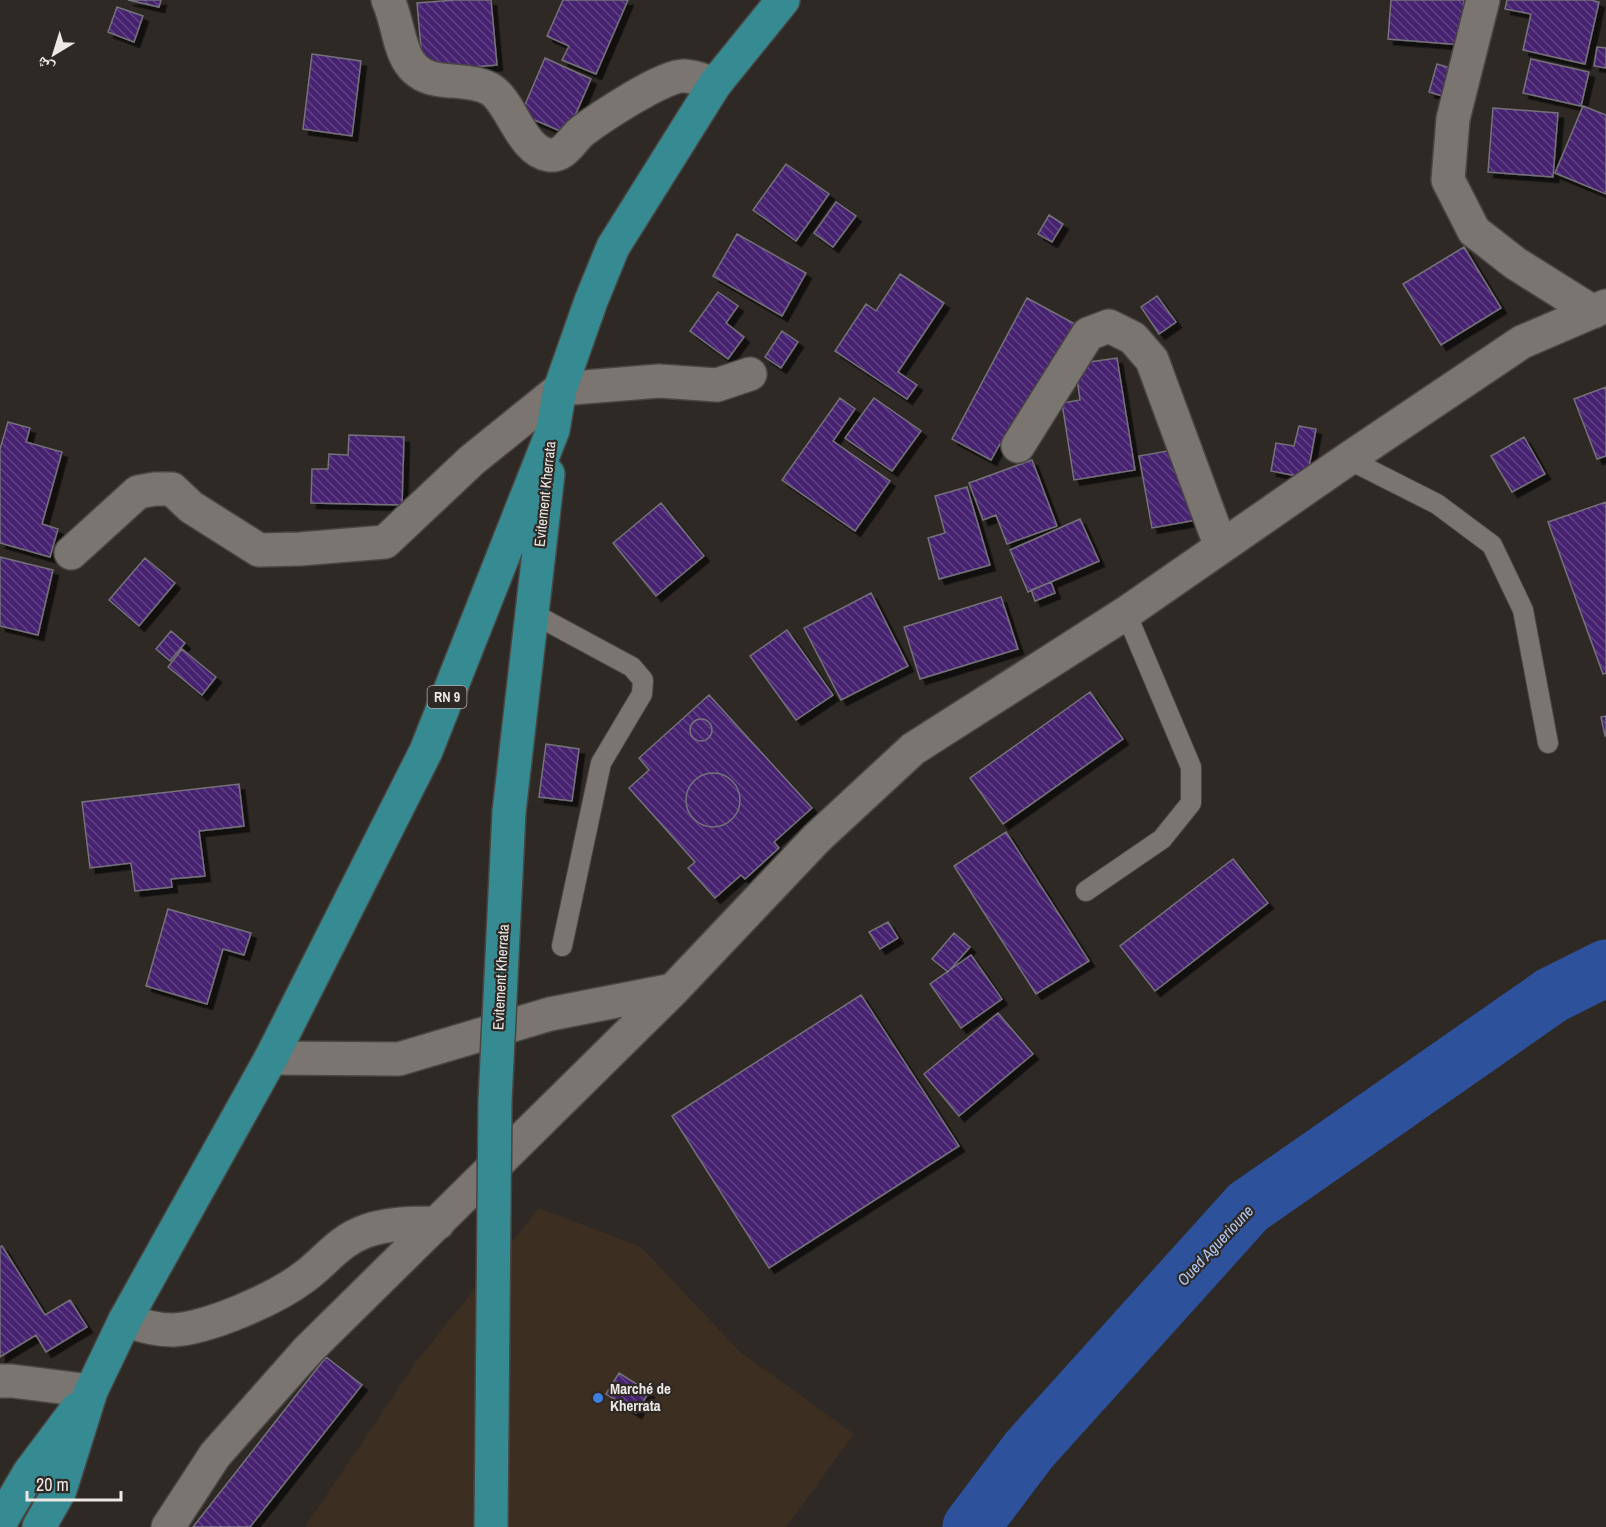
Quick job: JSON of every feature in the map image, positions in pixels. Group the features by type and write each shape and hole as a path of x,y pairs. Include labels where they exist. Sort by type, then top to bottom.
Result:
{"main road":[{"name":"RN 9","path":"39,1527 60,1490 91,1391 124,1320 271,1058 426,751 553,430 560,389 613,247 715,84 783,0"},
{"name":"Evitement Kherrata","path":"491,1527 495,1101 509,812 553,430"},
{"name":"RN 9","path":"0,1523 29,1473 91,1391"}],"street":[{"path":"388,0 393,10 403,50 413,70 427,79 473,83 491,89 536,149 550,155 562,152 580,133 659,82 682,75 715,84"},
{"path":"1483,0 1453,119 1449,180 1474,231 1515,263 1599,309"},
{"path":"168,1527 215,1455 308,1350 673,990 817,838 913,748 1126,613 1522,342 1599,309"},
{"path":"1018,446 1088,334 1109,326 1133,338 1152,360 1221,547"},
{"path":"71,553 138,492 155,489 172,489 191,507 259,550 385,542 472,460 560,389 659,381 717,385 750,374"},
{"path":"271,1058 399,1059 550,1014 673,990"},
{"path":"124,1320 147,1328 175,1330 204,1323 256,1304 304,1278 339,1245 366,1231 401,1223 438,1223"},
{"path":"0,1381 91,1391"}],"lane":[{"path":"1348,459 1437,504 1492,545 1522,610 1548,743"},
{"path":"532,613 632,668 643,680 642,694 601,763 562,946"},
{"path":"1086,891 1162,839 1191,803 1191,767 1126,613"}],"shaded area":[{"name":"Marché de Kherrata","path":"539,1208 641,1247 739,1351 854,1434 786,1527 305,1527 416,1362"}],"building":[{"path":"128,0 161,0 159,7"},
{"path":"491,0 497,65 423,71 417,3"},
{"path":"563,0 628,0 596,74 562,60 569,46 547,36"},
{"path":"1391,0 1464,0 1462,45 1388,39"},
{"path":"1507,0 1591,0 1599,2 1585,64 1523,50 1531,14 1505,9"},
{"path":"117,7 143,16 134,42 108,32"},
{"path":"1597,47 1606,48 1606,68 1594,66"},
{"path":"312,54 361,61 352,136 303,129"},
{"path":"545,58 591,79 567,134 521,114"},
{"path":"1531,59 1589,72 1581,106 1523,93"},
{"path":"1437,64 1457,70 1449,98 1429,92"},
{"path":"1583,106 1606,115 1606,194 1555,173"},
{"path":"1493,108 1558,113 1553,177 1488,172"},
{"path":"786,164 829,194 796,241 753,210"},
{"path":"836,202 856,216 833,247 814,233"},
{"path":"1049,215 1063,224 1052,242 1038,234"},
{"path":"737,234 806,273 782,316 713,276"},
{"path":"1464,247 1501,308 1441,345 1403,284"},
{"path":"900,274 944,303 898,372 917,385 907,399 835,351 866,304 876,311"},
{"path":"718,292 738,306 726,323 744,337 728,359 690,331"},
{"path":"1157,296 1176,322 1159,334 1141,307"},
{"path":"1027,298 1075,324 1008,448 1000,444 991,460 952,439"},
{"path":"782,331 798,342 781,368 765,357"},
{"path":"1117,358 1135,470 1074,480 1062,403 1080,400 1075,364"},
{"path":"1606,387 1606,456 1597,459 1574,399"},
{"path":"840,398 855,409 833,441 890,481 855,531 782,480"},
{"path":"874,398 921,431 892,471 845,438"},
{"path":"8,422 30,428 26,442 62,452 42,524 58,529 50,557 0,543 0,449"},
{"path":"1299,426 1316,429 1307,478 1271,471 1276,443 1294,446"},
{"path":"349,435 404,437 402,505 311,503 312,469 328,469 329,454 348,455"},
{"path":"1524,437 1545,474 1512,492 1491,456"},
{"path":"1184,448 1197,520 1152,528 1139,456"},
{"path":"1032,460 1057,526 1007,544 996,515 983,520 969,483"},
{"path":"967,487 990,565 939,579 928,538 945,533 935,496"},
{"path":"1606,502 1606,673 1603,674 1548,522"},
{"path":"661,503 704,556 656,596 613,543"},
{"path":"1080,519 1099,561 1028,592 1010,550"},
{"path":"0,557 53,570 38,635 0,626"},
{"path":"145,558 175,583 139,626 109,600"},
{"path":"1051,582 1055,593 1035,601 1031,590"},
{"path":"871,593 908,666 841,700 804,628"},
{"path":"1001,597 1018,649 920,679 904,627"},
{"path":"787,630 833,695 796,720 750,656"},
{"path":"171,631 185,643 170,661 156,649"},
{"path":"182,649 216,677 202,695 168,667"},
{"path":"1090,692 1123,739 1003,824 970,778"},
{"path":"709,695 812,808 774,842 779,848 745,879 741,875 715,898 688,868 695,862 629,788 649,770 639,758"},
{"path":"1606,716 1606,735 1605,736 1601,717"},
{"path":"701,719 709,722 712,730 709,738 701,741 693,738 690,730 693,722"},
{"path":"546,744 579,749 572,801 539,797"},
{"path":"713,773 723,775 732,781 738,790 740,800 738,810 732,819 723,825 713,827 703,825 694,819 688,810 686,800 688,790 694,781 703,775"},
{"path":"239,784 244,826 199,831 205,876 171,879 172,887 135,891 131,863 90,868 82,802"},
{"path":"1006,832 1089,961 1036,994 954,866"},
{"path":"1233,859 1268,903 1155,991 1120,946"},
{"path":"168,909 251,933 244,955 223,949 207,1004 146,986"},
{"path":"888,922 898,938 880,949 869,932"},
{"path":"954,933 970,947 948,972 932,959"},
{"path":"971,955 1002,999 961,1028 930,984"},
{"path":"861,995 959,1146 769,1268 672,1116"},
{"path":"998,1013 1033,1054 959,1116 924,1074"},
{"path":"2,1246 45,1315 70,1300 87,1327 46,1352 36,1335 0,1357 0,1247"},
{"path":"326,1357 362,1385 250,1527 193,1527"},
{"path":"619,1373 649,1392 636,1413 606,1394"}],"waterway":[{"name":"Oued Aguerioune","path":"971,1527 1029,1450 1248,1207 1552,995 1606,968"}],"place":[{"name":"Marché de Kherrata","path":"598,1398"}]}
